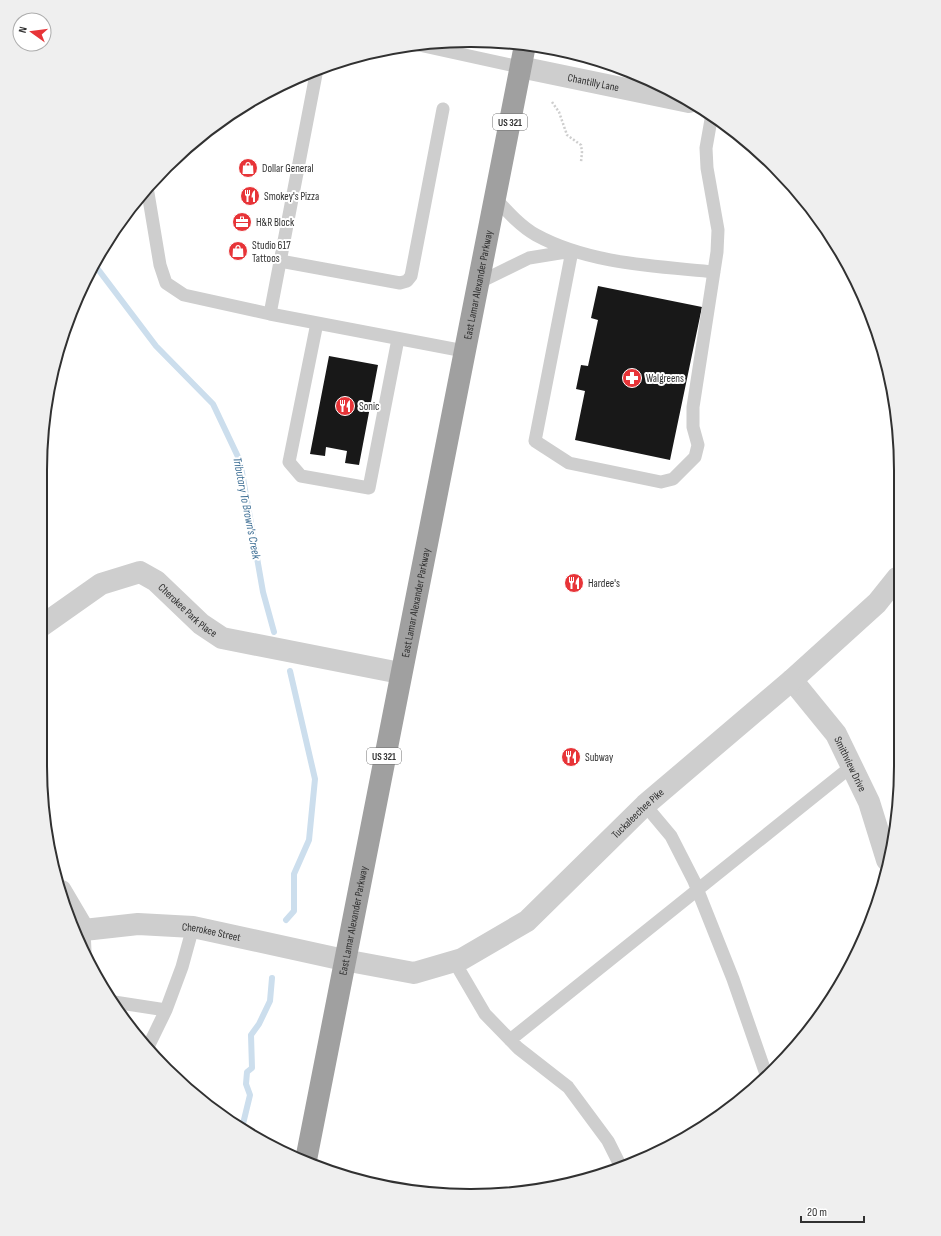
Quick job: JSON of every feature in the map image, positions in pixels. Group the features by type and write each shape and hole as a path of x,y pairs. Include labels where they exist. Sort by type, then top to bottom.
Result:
{"highway":[{"name":"East Lamar Alexander Parkway","path":"307,1156 400,673 524,51"}],"street":[{"name":"Chantilly Lane","path":"520,67 672,98"},
{"name":"Cherokee Park Place","path":"47,622 101,584 140,572 156,581 201,624 222,638 400,673"},
{"name":"Tuckaleechee Pike","path":"344,960 414,973 462,959 527,921 645,805 792,680 877,603 894,582"},
{"name":"Smithview Drive","path":"792,680 836,734 869,802 885,853"},
{"name":"Cherokee Street","path":"84,938 138,924 193,927 344,960"}],"lane":[{"path":"436,49 520,67"},
{"path":"270,314 316,76"},
{"path":"280,261 400,284 408,281 411,276 443,109"},
{"path":"572,251 535,441 570,463 661,482 673,479 695,457 698,445 693,427 693,407 714,272 718,230 707,168 706,148 711,122"},
{"path":"149,195 160,265 166,283 184,295 270,314 464,351"},
{"path":"494,198 526,228 536,235 572,251 639,264 714,272"},
{"path":"478,283 529,258 572,251"},
{"path":"317,323 290,462 301,476 369,488 398,338"},
{"path":"510,1040 852,766"},
{"path":"645,805 672,836 698,889 733,978 765,1070"},
{"path":"150,1043 166,1010 182,967 193,927"},
{"path":"454,961 485,1014 510,1040 568,1087 608,1141 619,1162"},
{"path":"119,1003 166,1010"}],"path":[{"path":"552,102 560,112 567,135 581,145 581,162"}],"building":[{"name":"Walgreens","path":"598,286 702,307 670,460 575,440 585,391 576,389 581,365 588,366 598,320 591,318"},
{"name":"Sonic","path":"329,356 378,365 359,465 345,463 347,451 326,447 325,456 310,454"}],"waterway":[{"name":"Tributary To Brown's Creek","path":"98,270 156,346 213,404 240,461 263,592 274,632"},
{"name":"Tributary To Brown's Creek","path":"286,920 294,911 294,874 309,840 315,779 290,671"},
{"name":"Tributary To Brown's Creek","path":"243,1123 250,1095 246,1084 247,1072 252,1068 251,1035 259,1024 270,1001 272,978"}],"place":[{"name":"Dollar General","path":"248,168"},
{"name":"Smokey's Pizza","path":"250,196"},
{"name":"H&R Block","path":"242,222"},
{"name":"Studio 617 Tattoos","path":"238,251"},
{"name":"Walgreens","path":"632,378"},
{"name":"Sonic","path":"345,406"},
{"name":"Hardee's","path":"574,583"},
{"name":"Subway","path":"571,757"}]}
